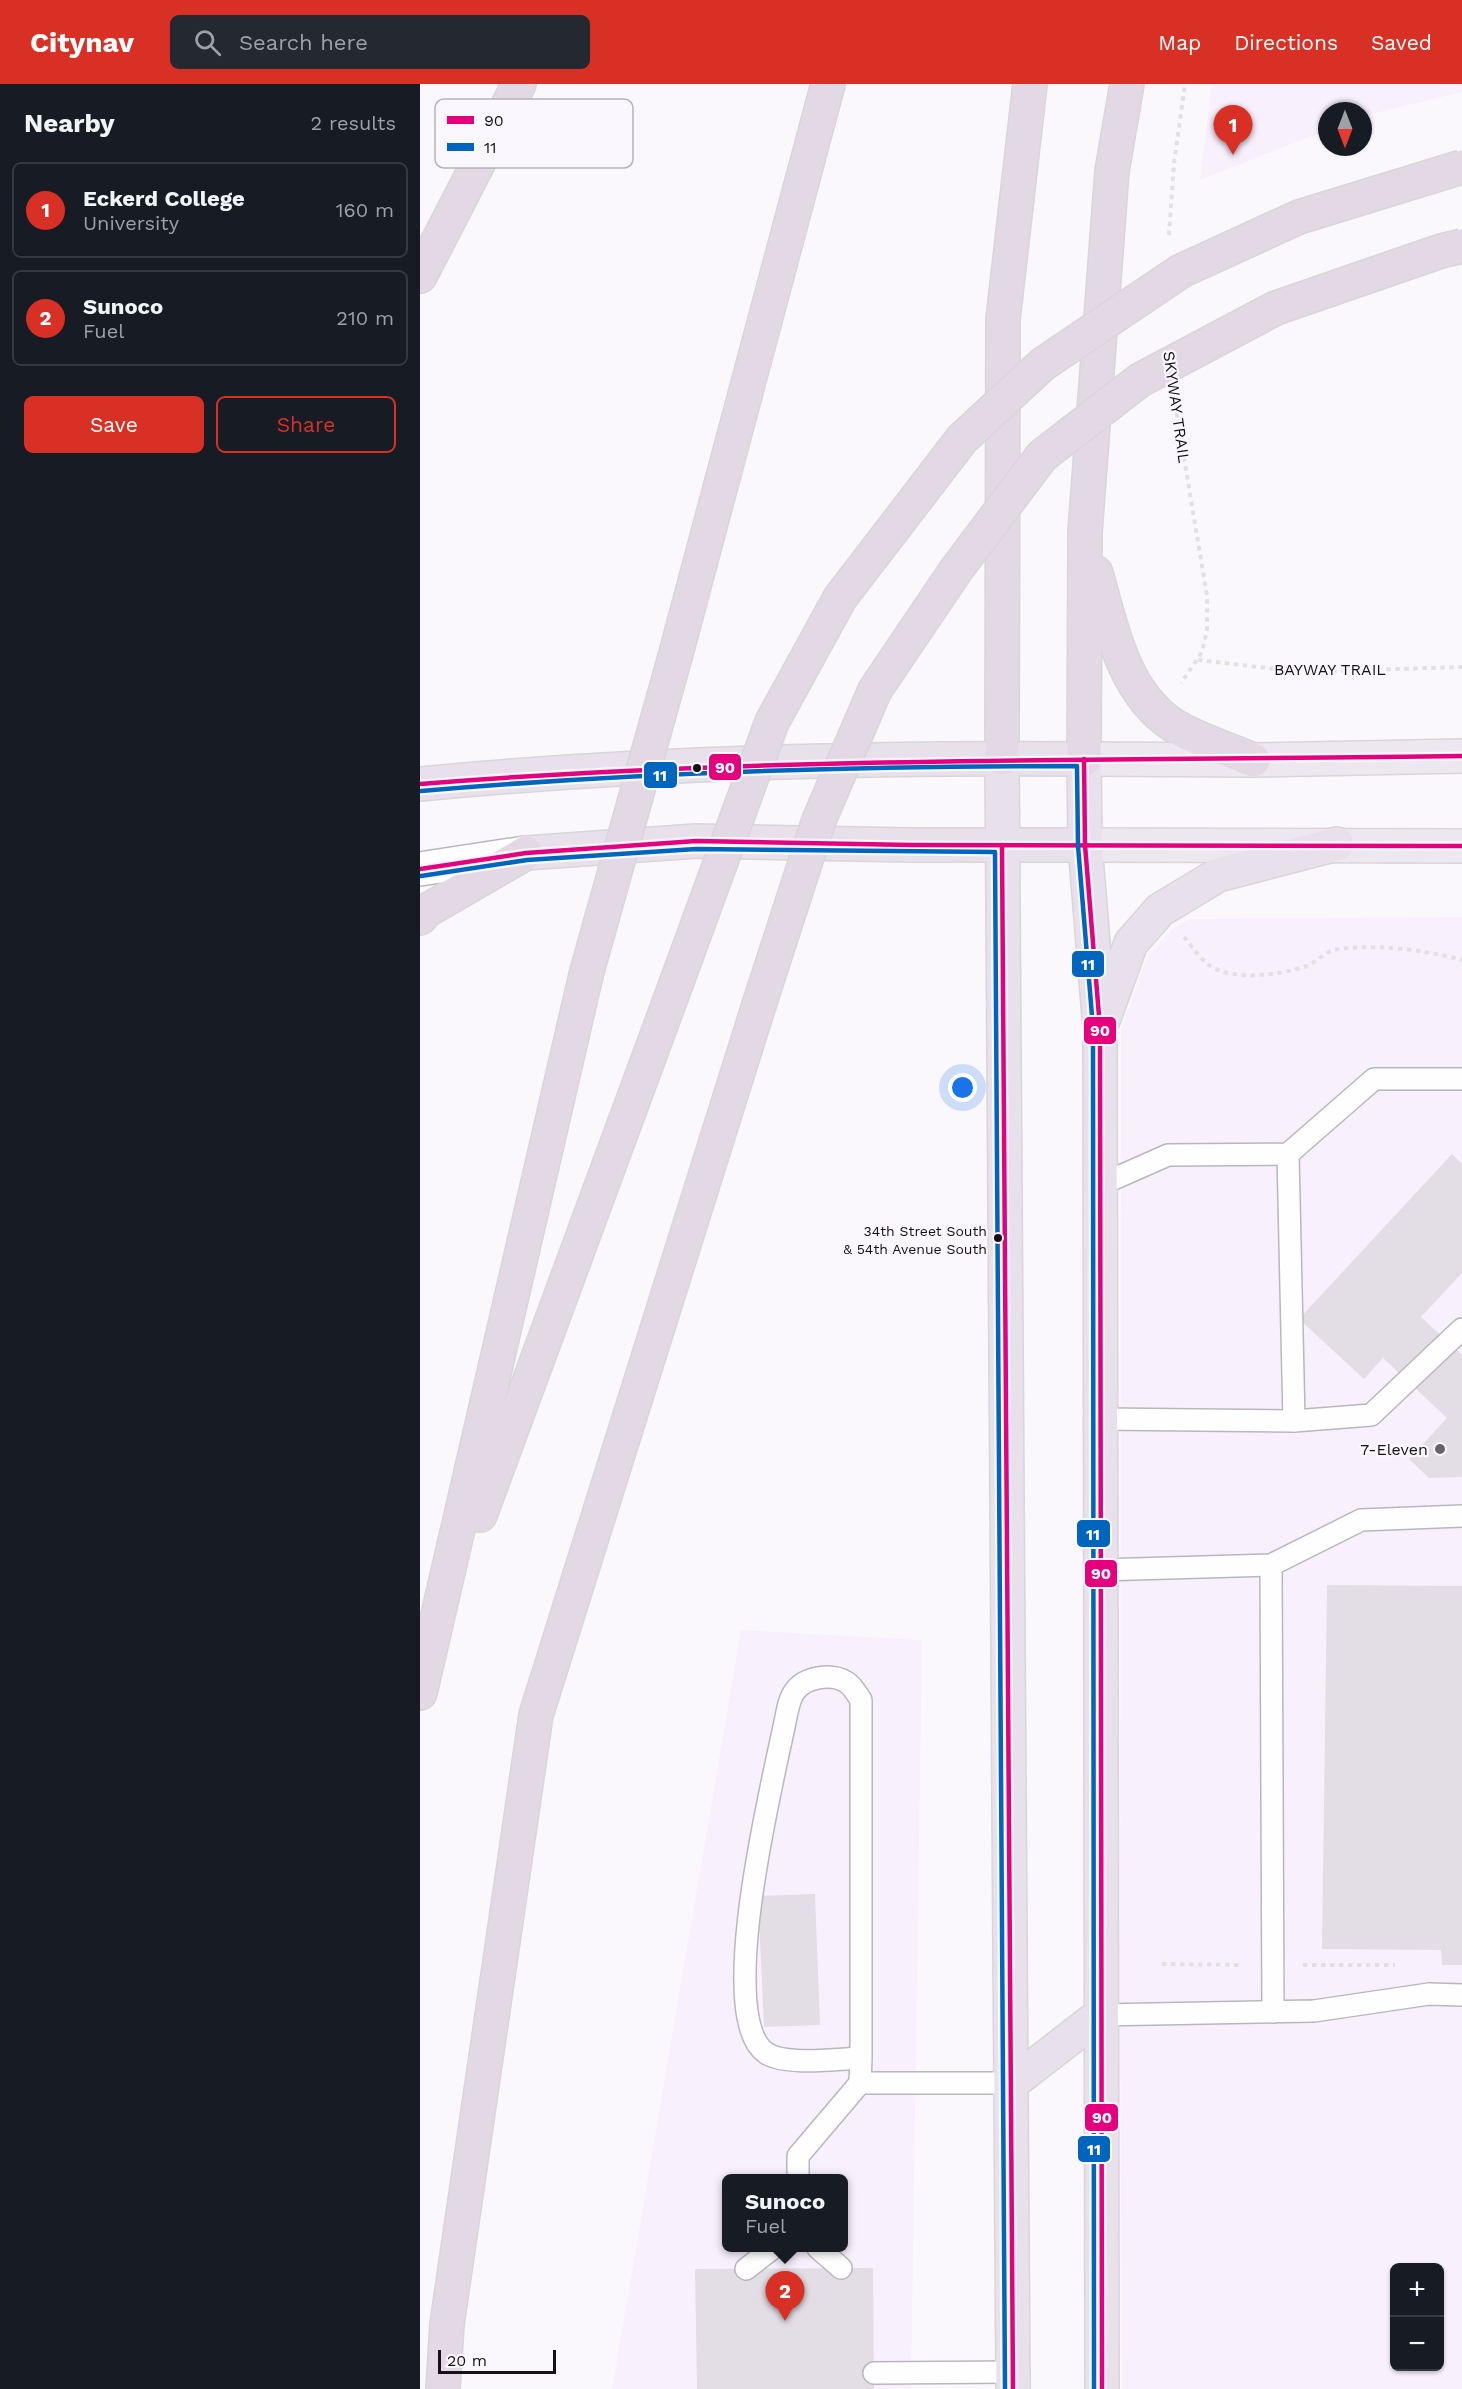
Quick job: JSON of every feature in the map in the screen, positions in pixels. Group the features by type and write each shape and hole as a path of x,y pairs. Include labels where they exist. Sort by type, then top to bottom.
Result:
{"highway":[{"path":"511,99 519,84"},
{"path":"420,1693 434,1641 586,975 675,657 828,84"},
{"path":"1013,2381 1002,845 1003,318 1030,84"},
{"path":"1101,2389 1100,1028 1085,845 1085,532 1112,171 1126,84"},
{"path":"434,1641 772,722 840,598 962,440 1043,364 1181,271 1299,217 1462,167"},
{"path":"420,276 476,168"},
{"path":"443,2389 447,2324 536,1715 819,820 875,690 956,570 1042,456 1140,380 1276,308 1441,250 1462,246"},
{"path":"1085,532 1112,632 1128,674 1155,710 1174,726 1253,760"},
{"path":"420,784 510,775 694,766 1002,758 1084,759"},
{"path":"420,918 426,911 526,853 696,841 1085,845"},
{"path":"1100,1028 1131,943 1160,910 1218,875 1337,844"},
{"path":"1012,2083 1100,2015"}],"main road":[{"path":"1084,759 1253,760 1462,756"},
{"path":"1085,845 1462,846"},
{"path":"420,869 526,853"}],"lane":[{"path":"1100,1185 1168,1155 1288,1154 1374,1079 1462,1079"},
{"path":"1288,1154 1294,1421"},
{"path":"1100,1419 1294,1421 1371,1415 1462,1329"},
{"path":"1100,1570 1271,1565 1361,1520 1462,1516"},
{"path":"1271,1565 1273,2012"},
{"path":"798,2174 798,2156 860,2083 861,2058 861,1700 848,1683 836,1677 821,1677 804,1682 793,1692 785,1722 747,1929 744,1999 748,2026 754,2041 768,2054 788,2060 861,2058"},
{"path":"1100,2015 1314,2011 1429,1994 1462,1995"},
{"path":"860,2083 1012,2083"},
{"path":"746,2270 766,2252"},
{"path":"824,2252 841,2268"},
{"path":"874,2373 1013,2381"}],"path":[{"path":"1168,240 1174,163 1185,84"},
{"name":"SKYWAY TRAIL","path":"1155,710 1188,677 1198,660 1208,630 1208,596 1174,398"},
{"name":"BAYWAY TRAIL","path":"1198,660 1208,663 1302,672 1462,668"},
{"path":"1161,1964 1403,1965"}],"shaded area":[{"path":"1212,84 1462,84 1462,92 1372,114 1372,102 1318,102 1318,134 1200,180"},
{"path":"1462,917 1462,2389 1122,2389 1120,2027 1128,2021 1120,2008 1121,1030 1148,955 1173,928 1189,919"},
{"path":"741,1630 922,1640 911,2389 612,2389"}],"building":[{"name":"7-Eleven","path":"1452,1154 1462,1164 1462,1273 1421,1317 1462,1355 1462,1477 1429,1478 1409,1459 1447,1418 1383,1358 1364,1379 1299,1319"},
{"path":"1327,1585 1462,1586 1462,1965 1442,1965 1441,1950 1322,1949"},
{"path":"815,1894 820,2025 764,2027 758,1896"},
{"path":"873,2268 874,2389 697,2389 695,2269"}],"transit line":[{"name":"90","path":"420,784 550,775 810,764 1462,756"},
{"name":"90","path":"1084,759 1085,845 1100,1028 1102,2389"},
{"name":"11","path":"421,791 503,784 748,771 1077,766 1078,846 1093,1028 1094,2389"},
{"name":"90","path":"420,869 526,853 696,841 911,845 1462,846"},
{"name":"90","path":"1002,845 1013,2389"},
{"name":"11","path":"421,876 527,860 696,849 995,852 1005,2389"}],"place":[{"name":"Eckerd College","path":"1233,155"},
{"name":"34th Street South & 54th Avenue South","path":"998,1238"},
{"name":"7-Eleven","path":"1440,1449"},
{"name":"Sunoco","path":"785,2321"}]}
